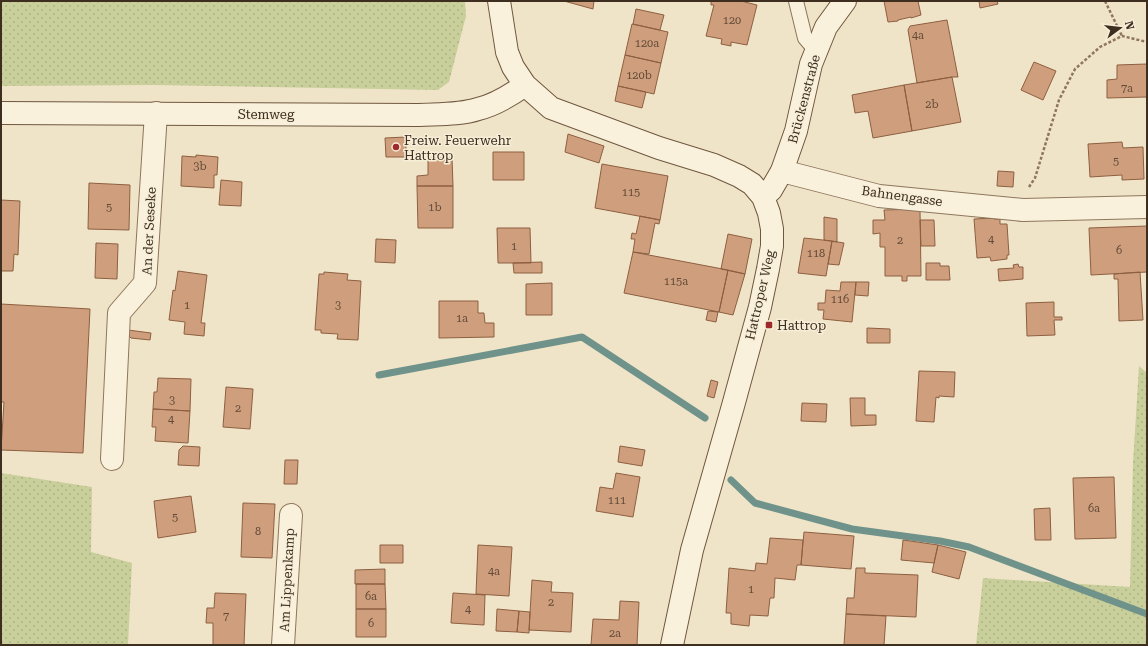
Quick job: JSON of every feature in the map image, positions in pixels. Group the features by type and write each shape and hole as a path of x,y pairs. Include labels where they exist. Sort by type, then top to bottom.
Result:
{"street":[{"name":"Hattroper Weg","path":"499,1 507,52 513,67 525,85 551,108 659,148 714,165 739,176 752,184 763,197 769,213 772,229 772,246 760,307 692,550 672,645"},
{"name":"Brückenstraße","path":"763,197 770,190 782,171 796,131 812,64 826,27 845,1"},
{"name":"Stemweg","path":"1,113 447,114 477,110 516,92 525,85"},
{"name":"An der Seseke","path":"112,460 119,313 145,283 156,113"},
{"name":"Bahnengasse","path":"782,171 879,196 1023,210 1147,207"},
{"name":"Am Lippenkamp","path":"283,645 291,515"}],"lane":[{"path":"796,1 805,38 816,51"}],"path":[{"path":"1105,1 1122,36"},
{"path":"1023,210 1025,193 1035,178 1059,100 1076,69 1100,47 1122,36 1147,42"}],"green space":[{"path":"1,1 465,1 466,16 449,82 438,90 153,85 1,86"},
{"path":"1139,366 1147,373 1147,645 976,645 983,578 1130,587 1133,463"},
{"path":"1,473 92,487 91,552 132,563 128,645 1,645"}],"building":[{"path":"564,1 594,1 593,9"},
{"path":"711,1 741,1 757,5 747,45 731,42 731,46 721,44 722,39 706,36 714,5 711,5"},
{"path":"884,1 918,1 921,15 888,22"},
{"path":"979,1 997,1 998,4 980,8"},
{"path":"636,9 664,15 660,30 633,24"},
{"path":"947,20 958,77 917,83 908,30 910,26"},
{"path":"632,24 668,32 661,63 625,55"},
{"path":"625,55 661,63 654,94 618,86"},
{"path":"1034,62 1056,71 1043,100 1021,90"},
{"path":"1147,64 1147,97 1107,98 1107,80 1117,79 1117,65"},
{"path":"952,77 961,122 912,131 904,85"},
{"path":"904,85 912,131 873,138 868,111 855,113 852,95"},
{"path":"618,86 646,92 642,108 615,101"},
{"path":"568,134 604,146 599,163 565,152"},
{"name":"Freiw. Feuerwehr Hattrop","path":"406,137 406,157 386,157 385,138"},
{"path":"1122,142 1123,148 1143,147 1144,179 1122,180 1122,175 1090,177 1088,144"},
{"path":"493,152 524,152 524,180 493,180"},
{"path":"196,155 218,157 217,175 214,175 214,188 181,186 182,156 196,157"},
{"path":"428,158 452,158 453,186 417,186 417,176 428,175"},
{"path":"602,164 668,176 660,220 595,208"},
{"path":"998,171 1014,172 1013,187 997,186"},
{"path":"221,180 242,182 241,206 219,205"},
{"path":"89,183 130,185 129,230 88,229"},
{"path":"417,186 453,186 453,228 418,228"},
{"path":"1,200 20,201 18,255 14,254 13,271 1,271"},
{"path":"920,209 921,276 907,276 907,281 902,281 902,276 885,276 885,247 880,247 880,233 873,234 873,220 885,220 884,210"},
{"path":"640,216 660,220 659,224 655,223 649,254 633,252 635,239 631,239 632,233 636,234"},
{"path":"824,217 837,219 837,242 824,240"},
{"path":"974,219 1000,219 1000,224 1007,224 1009,255 1007,255 1007,259 991,261 990,257 977,258"},
{"path":"920,220 934,220 935,246 921,246"},
{"path":"1147,226 1147,272 1091,275 1089,228"},
{"path":"497,228 530,228 531,263 498,263"},
{"path":"728,234 752,239 745,274 721,269"},
{"path":"804,238 832,241 826,276 798,273"},
{"path":"376,239 396,240 395,263 375,262"},
{"path":"832,241 844,243 839,265 828,264"},
{"path":"96,243 118,244 117,279 95,278"},
{"path":"633,252 728,270 719,312 624,293"},
{"path":"542,262 542,273 514,273 513,263"},
{"path":"926,263 940,263 940,266 949,266 950,280 926,280"},
{"path":"1018,264 1019,267 1023,267 1023,279 999,281 998,269 1014,268 1013,265"},
{"path":"728,270 745,274 733,315 719,312"},
{"path":"178,271 207,275 201,323 205,323 204,336 184,334 185,322 169,320 173,290 175,291"},
{"path":"324,272 348,274 347,280 361,281 358,340 337,339 338,334 321,333 321,330 315,330 319,274 324,274"},
{"path":"1140,272 1143,320 1119,321 1118,279 1114,279 1114,274"},
{"path":"841,282 856,282 852,322 823,319 824,310 818,310 818,303 825,303 826,290 840,291"},
{"path":"856,282 869,282 868,296 855,295"},
{"path":"552,283 552,315 526,315 526,284"},
{"path":"439,301 478,301 478,313 484,313 485,323 494,323 494,337 439,338"},
{"path":"1054,302 1054,317 1062,317 1062,320 1054,320 1055,335 1027,336 1026,303"},
{"path":"1,304 90,309 83,453 1,450 4,402 1,402"},
{"path":"708,311 718,312 716,322 706,320"},
{"path":"818,322 825,324 821,333 815,328"},
{"path":"867,328 890,329 890,343 867,343"},
{"path":"128,330 151,333 150,340 131,338 128,335"},
{"path":"919,371 955,372 954,397 936,397 934,422 916,421"},
{"path":"158,378 191,379 190,411 153,409 154,392 157,392"},
{"path":"711,380 718,382 714,398 707,396"},
{"path":"226,387 253,389 250,429 223,427"},
{"path":"850,398 865,398 865,415 876,415 876,425 851,426"},
{"path":"802,403 827,404 826,422 801,421"},
{"path":"153,409 190,411 188,443 155,441 156,427 152,427"},
{"path":"183,446 200,447 199,466 178,465 179,450"},
{"path":"620,446 645,450 642,466 618,462"},
{"path":"285,460 298,460 297,484 284,484"},
{"path":"616,473 640,477 633,517 596,511 600,487 613,489"},
{"path":"1114,477 1116,538 1075,539 1073,478"},
{"path":"191,496 196,532 158,538 154,501"},
{"path":"243,503 275,504 272,558 241,557"},
{"path":"1050,508 1051,540 1035,540 1034,509"},
{"path":"804,532 854,536 851,569 801,565"},
{"path":"770,538 803,540 801,565 797,565 795,580 775,578 774,598 770,598 768,616 750,615 749,626 731,624 731,613 726,613 729,568 755,571 756,563 767,564"},
{"path":"903,540 938,545 934,563 901,560"},
{"path":"380,545 403,545 403,563 380,563"},
{"path":"478,545 512,547 509,596 476,594"},
{"path":"938,545 966,552 959,579 932,572"},
{"path":"856,568 865,568 865,573 918,575 916,617 846,614 847,598 854,598"},
{"path":"385,569 385,584 355,584 355,570"},
{"path":"532,580 552,582 551,592 573,593 571,632 529,630"},
{"path":"356,584 385,584 386,609 356,609"},
{"path":"215,593 246,594 244,645 213,645 213,623 206,623 207,608 214,608"},
{"path":"453,593 485,595 484,625 451,623"},
{"path":"620,601 639,602 637,645 591,645 593,619 619,620"},
{"path":"356,609 386,609 386,637 356,637"},
{"path":"497,609 519,611 517,632 496,631"},
{"path":"519,611 530,612 529,633 517,632"},
{"path":"846,614 886,616 884,645 844,645"}],"waterway":[{"path":"379,375 582,337 705,418"},
{"path":"731,480 755,503 852,529 940,541 969,547 1147,614"}],"place":[{"name":"Freiw. Feuerwehr Hattrop","path":"396,147"},
{"name":"Hattrop","path":"769,325"}]}
